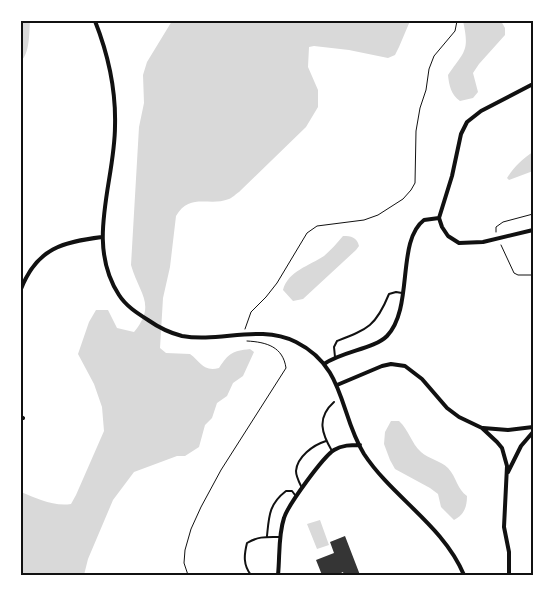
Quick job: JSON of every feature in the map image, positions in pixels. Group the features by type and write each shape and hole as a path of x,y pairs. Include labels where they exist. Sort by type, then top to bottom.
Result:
{"street":[{"path":"95,21 112,83 116,125 102,237 106,267 112,283 120,296 128,306 145,318 164,330 180,335 204,338 243,334 272,335 294,342 314,354 324,364 337,385 360,445 371,464 440,536 464,575"},
{"path":"533,84 480,111 467,122 461,134 452,176 439,218 448,236 459,243 471,244 533,230"},
{"path":"324,364 334,357 372,345 387,336 395,326 403,293 408,253 415,229 424,220 439,218"},
{"path":"21,289 34,264 50,250 76,240 102,237"},
{"path":"337,385 382,366 400,364 410,369 422,379 447,408 482,428 492,436 502,448 506,459 504,527 509,552 509,575"},
{"path":"482,428 508,430 533,427"},
{"path":"507,474 521,446 533,432"},
{"path":"278,575 280,537 285,514 302,488 332,451 343,446 360,445"}],"lane":[{"path":"334,357 336,341 358,333 372,325 381,314 389,294 403,293"},
{"path":"332,451 326,441 322,422 325,413 334,402"},
{"path":"302,488 296,470 300,462 309,449 326,441"},
{"path":"267,536 270,510 277,498 286,491 292,491 297,497"},
{"path":"251,575 246,568 244,555 247,543 256,537 280,537"}],"path":[{"path":"188,575 184,562 185,550 191,529 222,470 286,368 285,358 280,351 259,341 247,341 243,334 247,319 277,283 307,232 317,226 364,220 378,215 403,199 411,190 415,183 416,131 420,108 426,90 429,68 434,56 455,31 456,21"},
{"path":"533,214 503,222 496,226 498,238 514,273 518,275 533,275"}],"shaded area":[{"path":"21,21 30,21 28,48 21,61"},
{"path":"172,21 410,21 395,55 388,58 349,50 309,47 308,67 318,90 318,107 306,127 231,198 222,201 187,204 176,216 170,267 163,298 160,348 166,353 190,354 209,369 219,368 228,356 235,352 250,349 254,352 243,376 233,383 227,396 217,403 212,418 205,425 199,447 185,456 177,456 134,472 113,500 88,559 84,575 21,575 21,492 52,503 71,504 104,431 102,407 94,384 78,354 89,322 96,310 108,310 117,328 134,332 144,314 144,299 131,265 139,127 144,103 143,75 147,62"},
{"path":"463,21 501,21 505,28 505,35 473,73 478,92 473,98 460,101 451,90 448,75 462,56 466,45"},
{"path":"533,152 533,171 509,180 507,178 515,167"},
{"path":"343,236 353,238 359,246 303,299 293,301 283,290 289,278 324,256"},
{"path":"391,421 399,421 421,452 448,468 451,472 461,490 467,496 464,510 460,516 454,520 441,507 438,494 395,469 384,444 385,432"},
{"path":"320,520 329,545 317,549 307,524"}],"building":[{"path":"345,536 360,575 344,575 343,572 337,575 322,575 316,560 334,553 330,542"}]}
